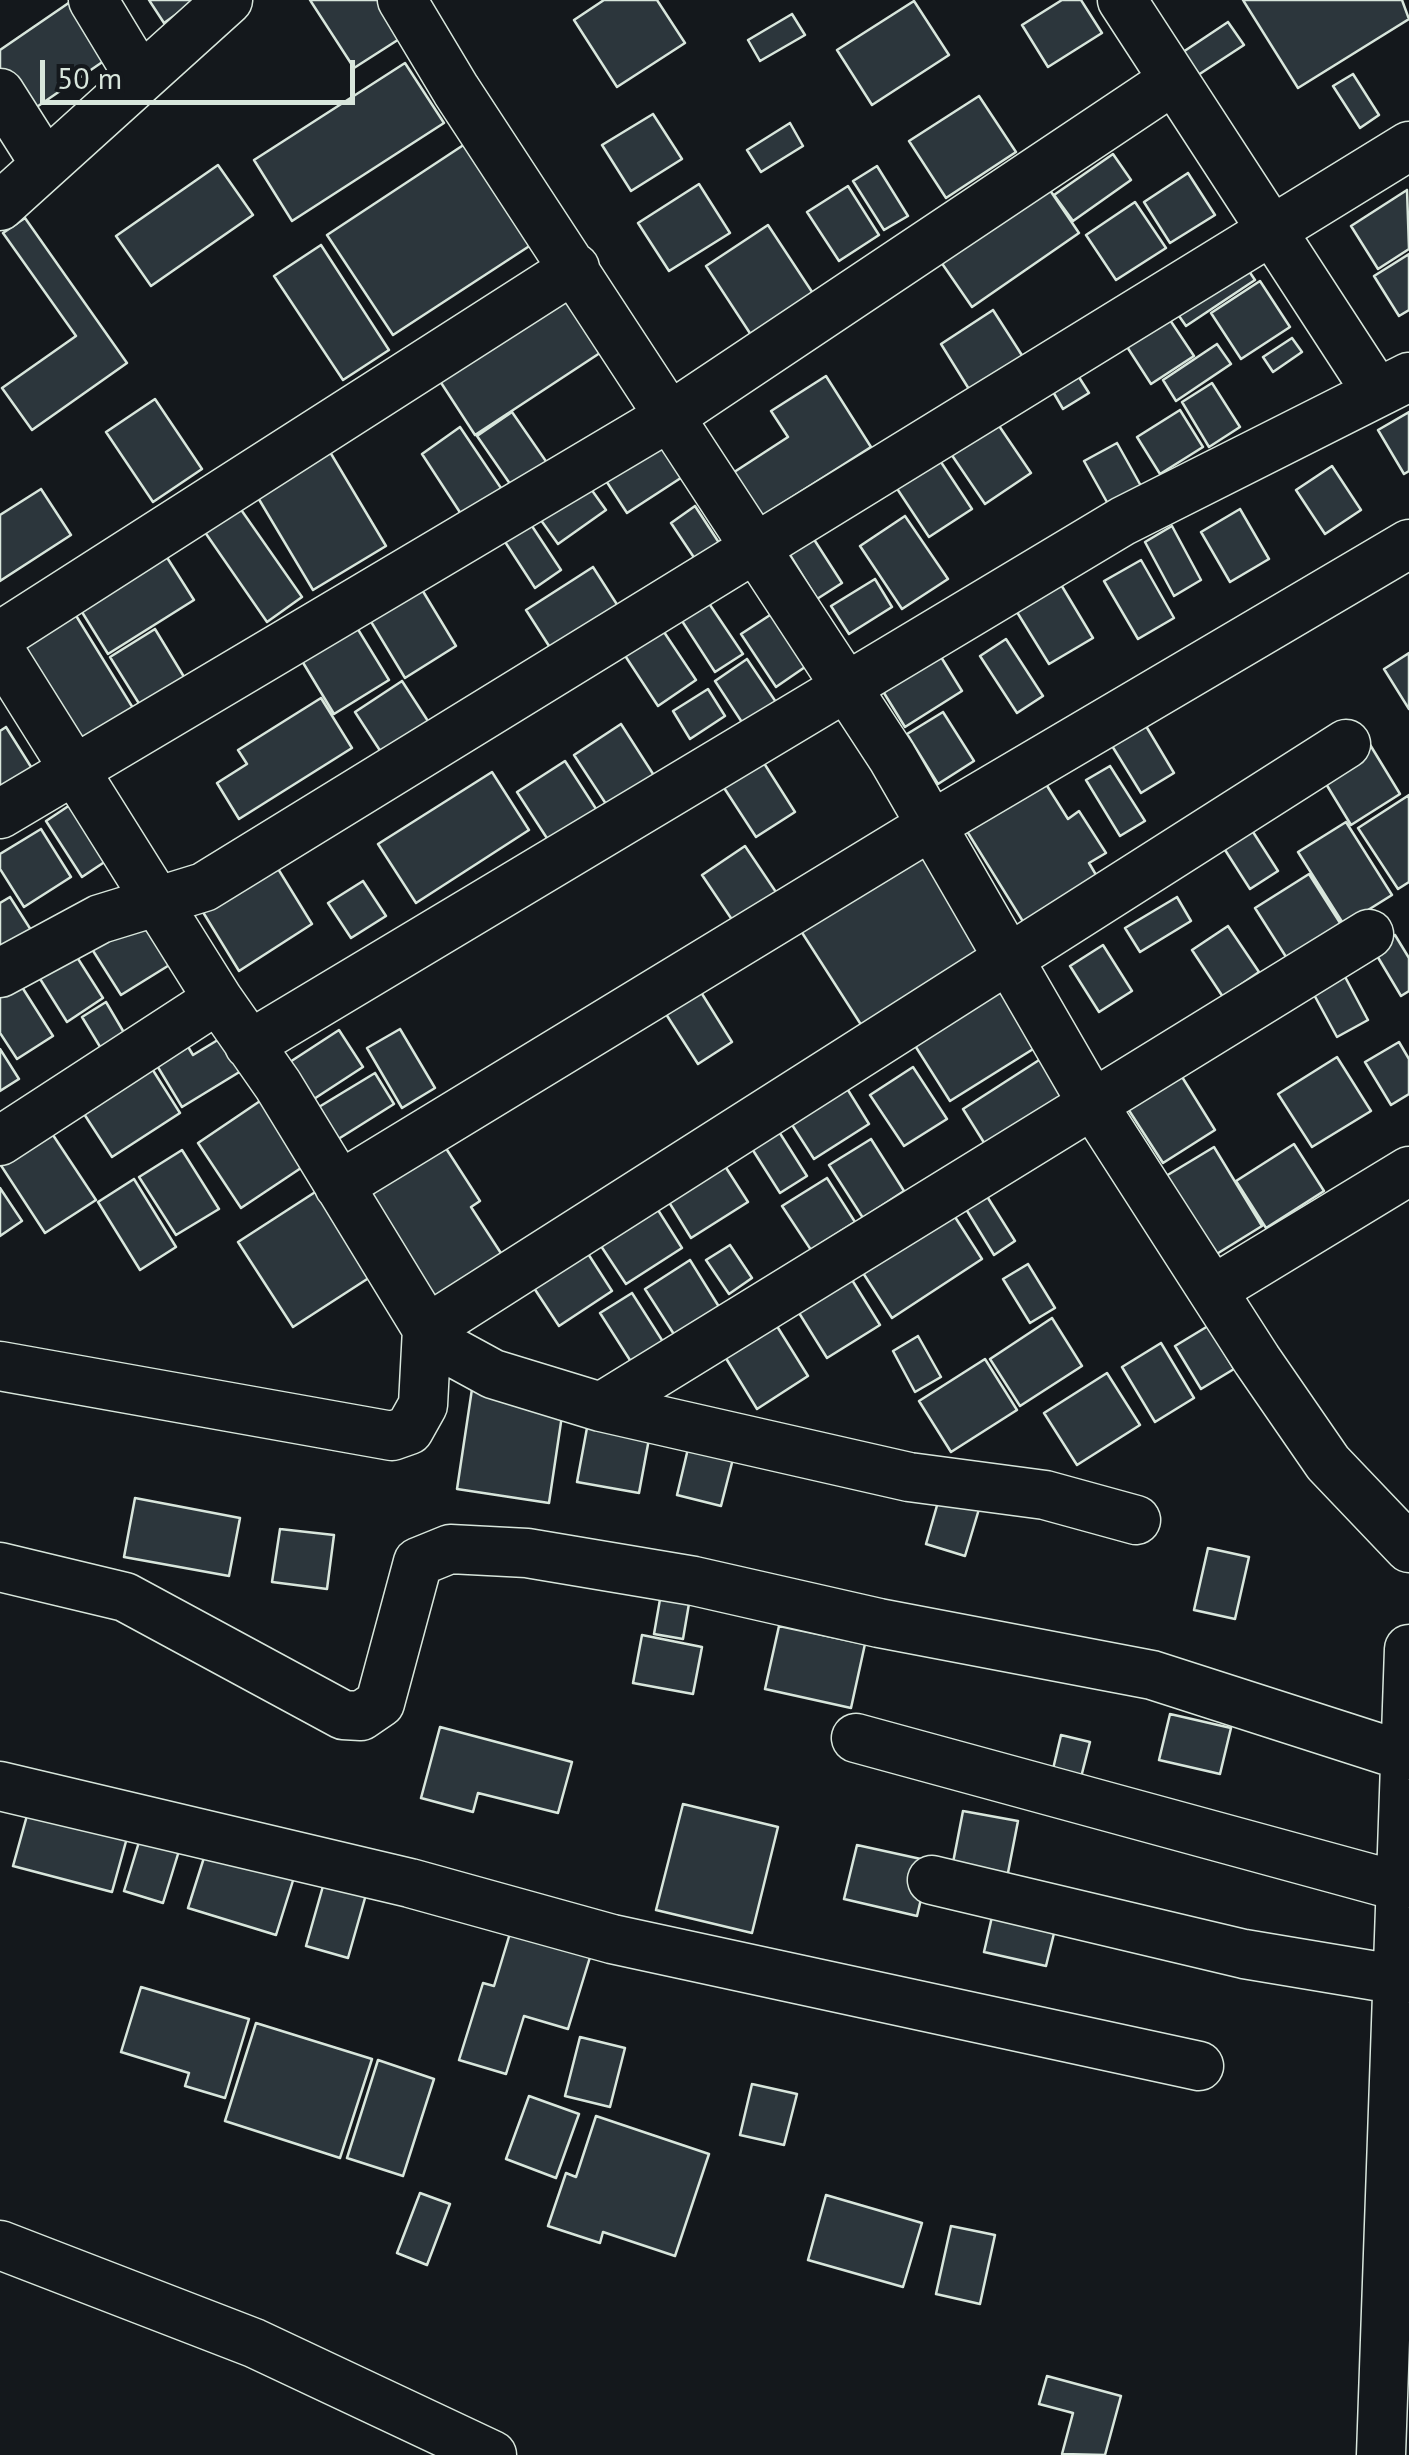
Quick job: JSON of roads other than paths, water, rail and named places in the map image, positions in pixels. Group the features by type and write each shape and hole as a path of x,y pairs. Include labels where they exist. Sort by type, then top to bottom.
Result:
{"street":[{"path":"92,0 139,76"},
{"path":"0,206 139,76 228,0"},
{"path":"402,0 456,90 846,685 932,825 1092,1103 1213,1290 1328,1463 1409,1548"},
{"path":"250,1045 1122,521 1392,384 1268,230 1122,0"},
{"path":"0,814 672,415 1172,81"},
{"path":"0,93 44,164"},
{"path":"0,973 100,919 204,887 1409,146"},
{"path":"0,636 575,268"},
{"path":"339,1186 932,825 1409,544"},
{"path":"0,651 427,1328 469,1363 600,1408 909,1476 1045,1495 1136,1520"},
{"path":"427,1328 1346,744"},
{"path":"600,1408 1368,934"},
{"path":"0,1140 218,999"},
{"path":"1213,1290 1409,1171"},
{"path":"0,1366 392,1436 409,1430 420,1416 427,1328"},
{"path":"0,1567 125,1597 342,1715 361,1716 380,1703 418,1562 450,1548 527,1553 694,1581 879,1623 1152,1675 1404,1756"},
{"path":"1380,2455 1409,1649"},
{"path":"856,1738 1398,1886"},
{"path":"0,1786 410,1883 612,1939 1199,2066"},
{"path":"932,1880 1244,1954 1400,1980"},
{"path":"0,2245 254,2343 492,2455"}]}
